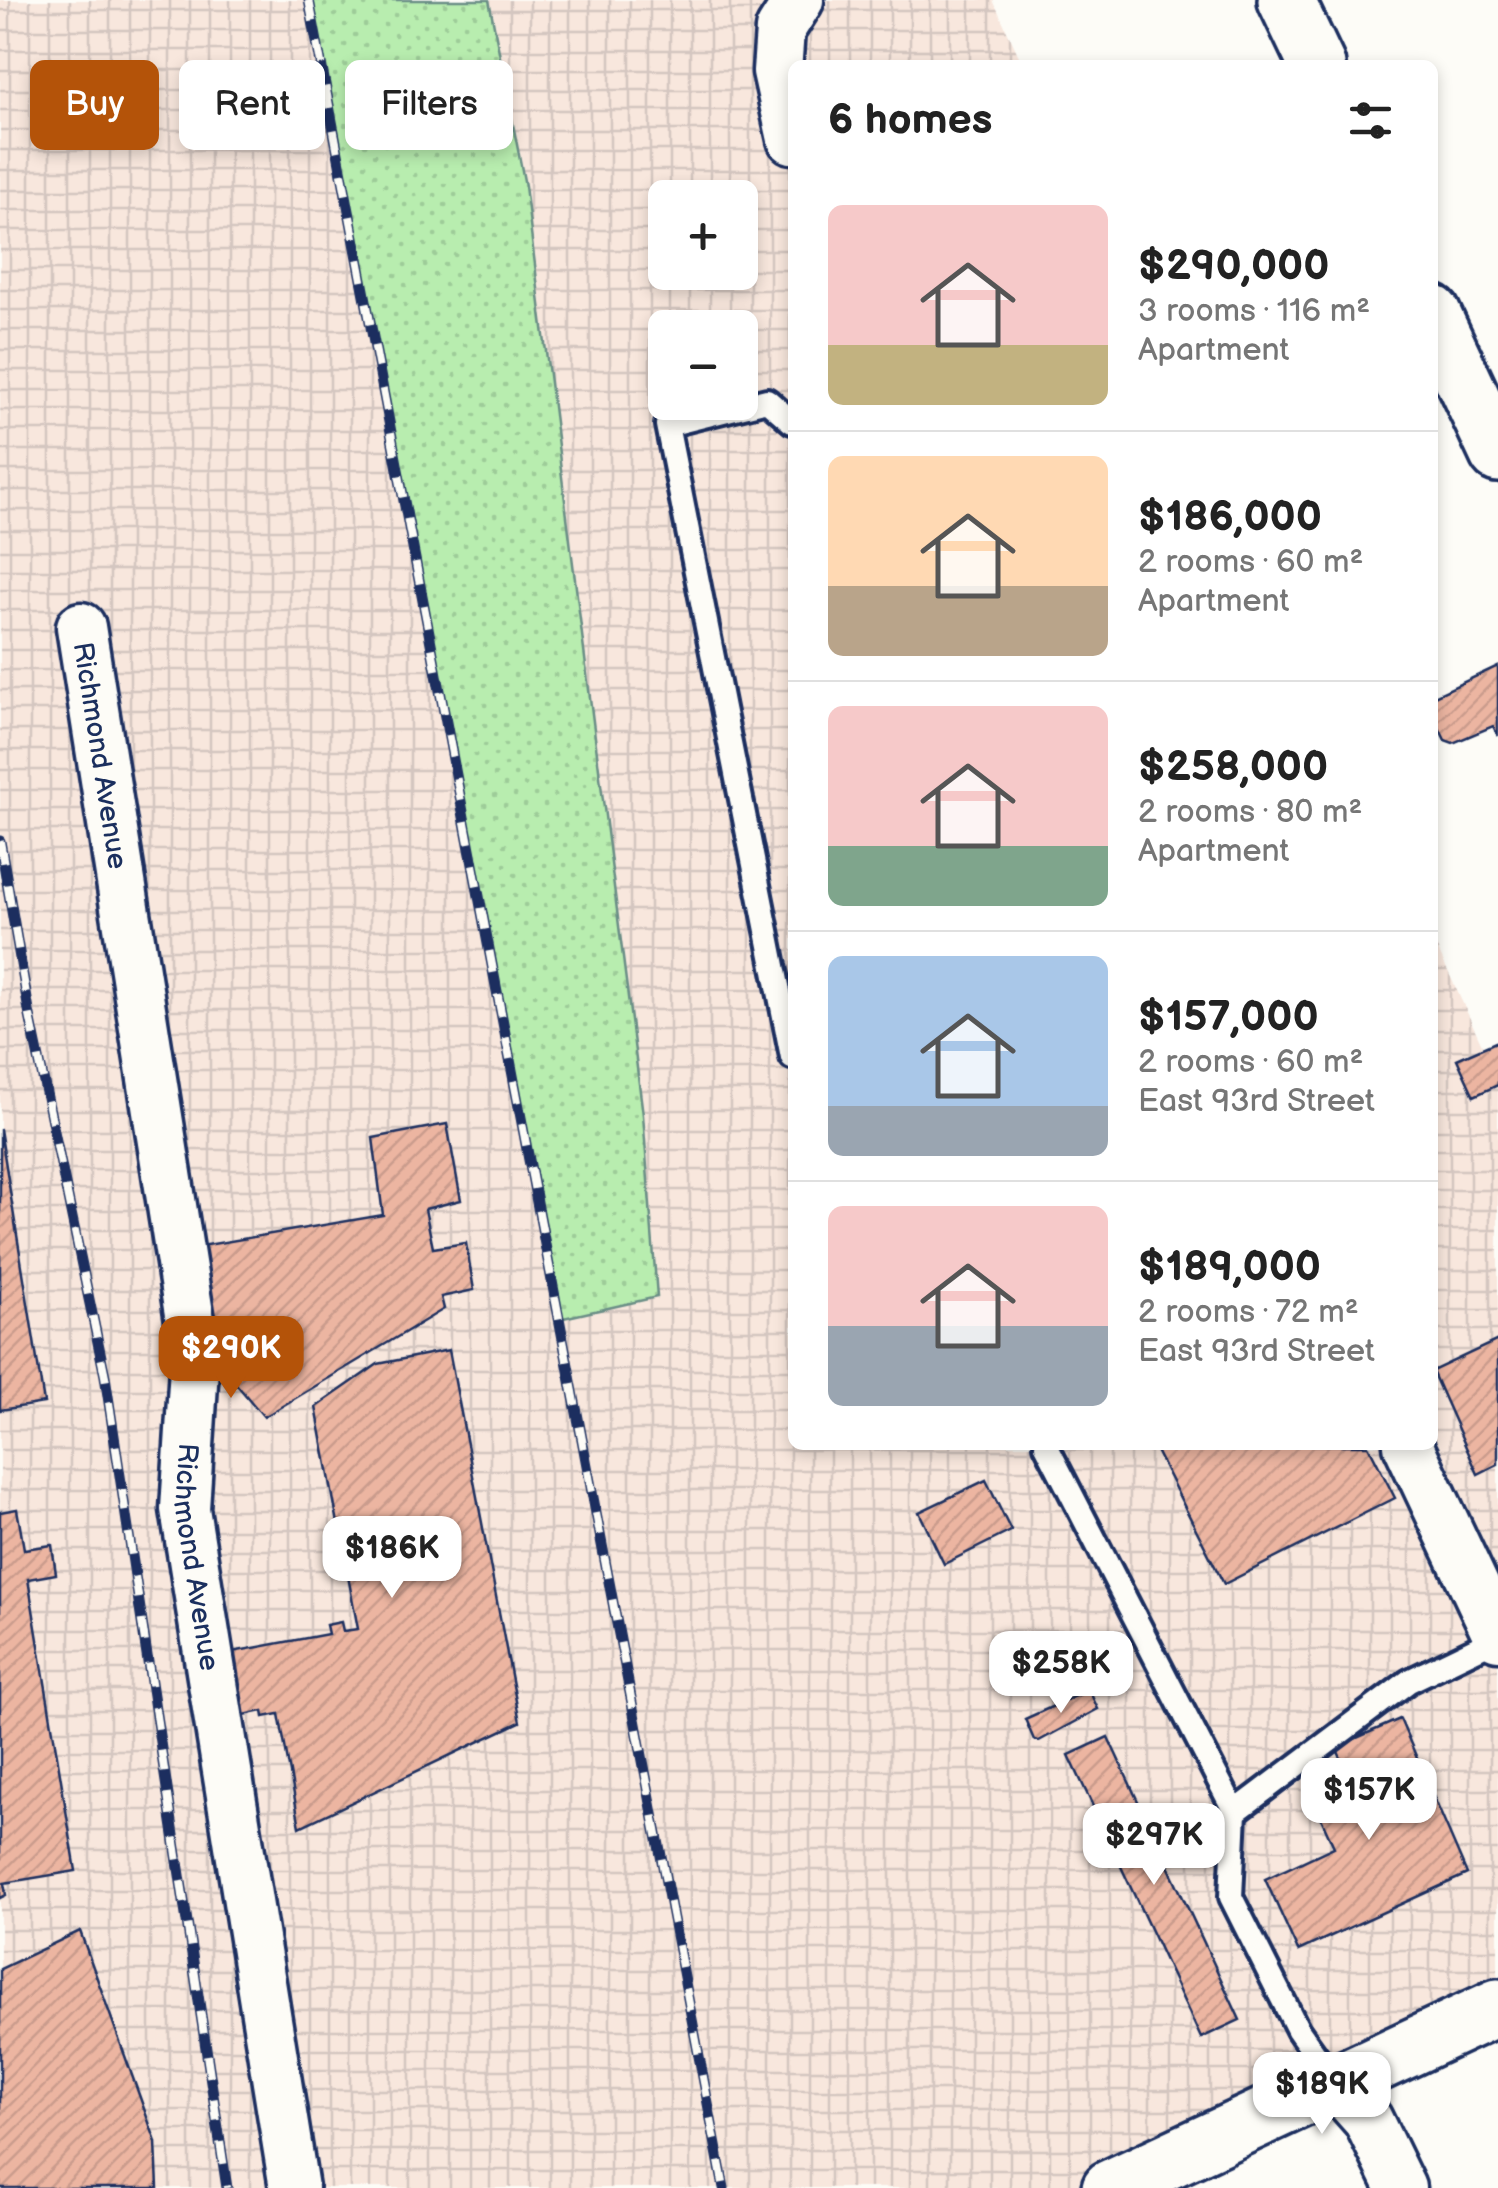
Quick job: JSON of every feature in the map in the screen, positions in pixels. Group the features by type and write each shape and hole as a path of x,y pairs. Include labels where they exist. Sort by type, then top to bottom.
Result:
{"main road":[{"path":"1286,0 1315,60"},
{"path":"1438,326 1498,452"},
{"path":"1110,2188 1498,2008"}],"street":[{"path":"788,121 777,71 789,15"},
{"name":"Richmond Avenue","path":"81,626 195,1352 185,1509 294,2188"},
{"path":"1410,1450 1498,1637"},
{"path":"1336,2084 1368,2120 1400,2188"}],"lane":[{"path":"788,418 767,400 668,425 788,1037"},
{"path":"1049,1450 1235,1812 1232,1897 1298,2030 1336,2084"},
{"path":"1235,1812 1408,1681 1498,1637"}],"shaded area":[{"path":"0,0 309,0 320,60 179,60 179,150 325,150 325,84 560,1319 657,1296 643,1115 525,186 513,124 513,60 501,60 489,0 993,0 1021,60 788,60 788,1450 1438,1450 1438,950 1498,1079 1498,2007 1110,2188 0,2188"}],"green space":[{"path":"309,0 489,0 501,60 345,60 345,150 513,150 513,124 525,186 643,1115 657,1297 559,1319 325,84 325,60 320,60"}],"building":[{"path":"1498,666 1498,736 1493,726 1453,743 1445,740 1438,725 1438,694"},
{"path":"1498,1041 1498,1085 1474,1096 1457,1059"},
{"path":"447,1124 461,1200 425,1209 433,1248 466,1243 474,1290 441,1297 444,1309 264,1417 221,1366 201,1246 383,1215 373,1138"},
{"path":"0,1129 44,1403 0,1410"},
{"path":"1498,1340 1498,1464 1478,1474 1438,1384 1438,1368"},
{"path":"449,1350 520,1722 300,1827 279,1714 264,1717 263,1711 244,1715 232,1652 328,1634 326,1625 341,1622 343,1631 358,1629 316,1407 378,1364"},
{"path":"1156,1450 1371,1450 1395,1498 1224,1584"},
{"path":"986,1480 1011,1531 944,1564 919,1512"},
{"path":"17,1509 24,1549 52,1545 56,1574 28,1579 76,1871 4,1883 6,1895 0,1898 0,1512"},
{"path":"1089,1690 1098,1709 1039,1741 1034,1740 1025,1719"},
{"path":"1400,1719 1467,1874 1298,1951 1265,1879 1334,1847 1311,1796 1350,1779 1336,1747"},
{"path":"1108,1737 1240,2020 1201,2038 1069,1755"},
{"path":"80,1931 156,2142 158,2188 0,2188 0,1969"}],"railway":[{"path":"309,0 724,2188"},
{"path":"0,841 29,1011 105,1376 227,2188"}]}
